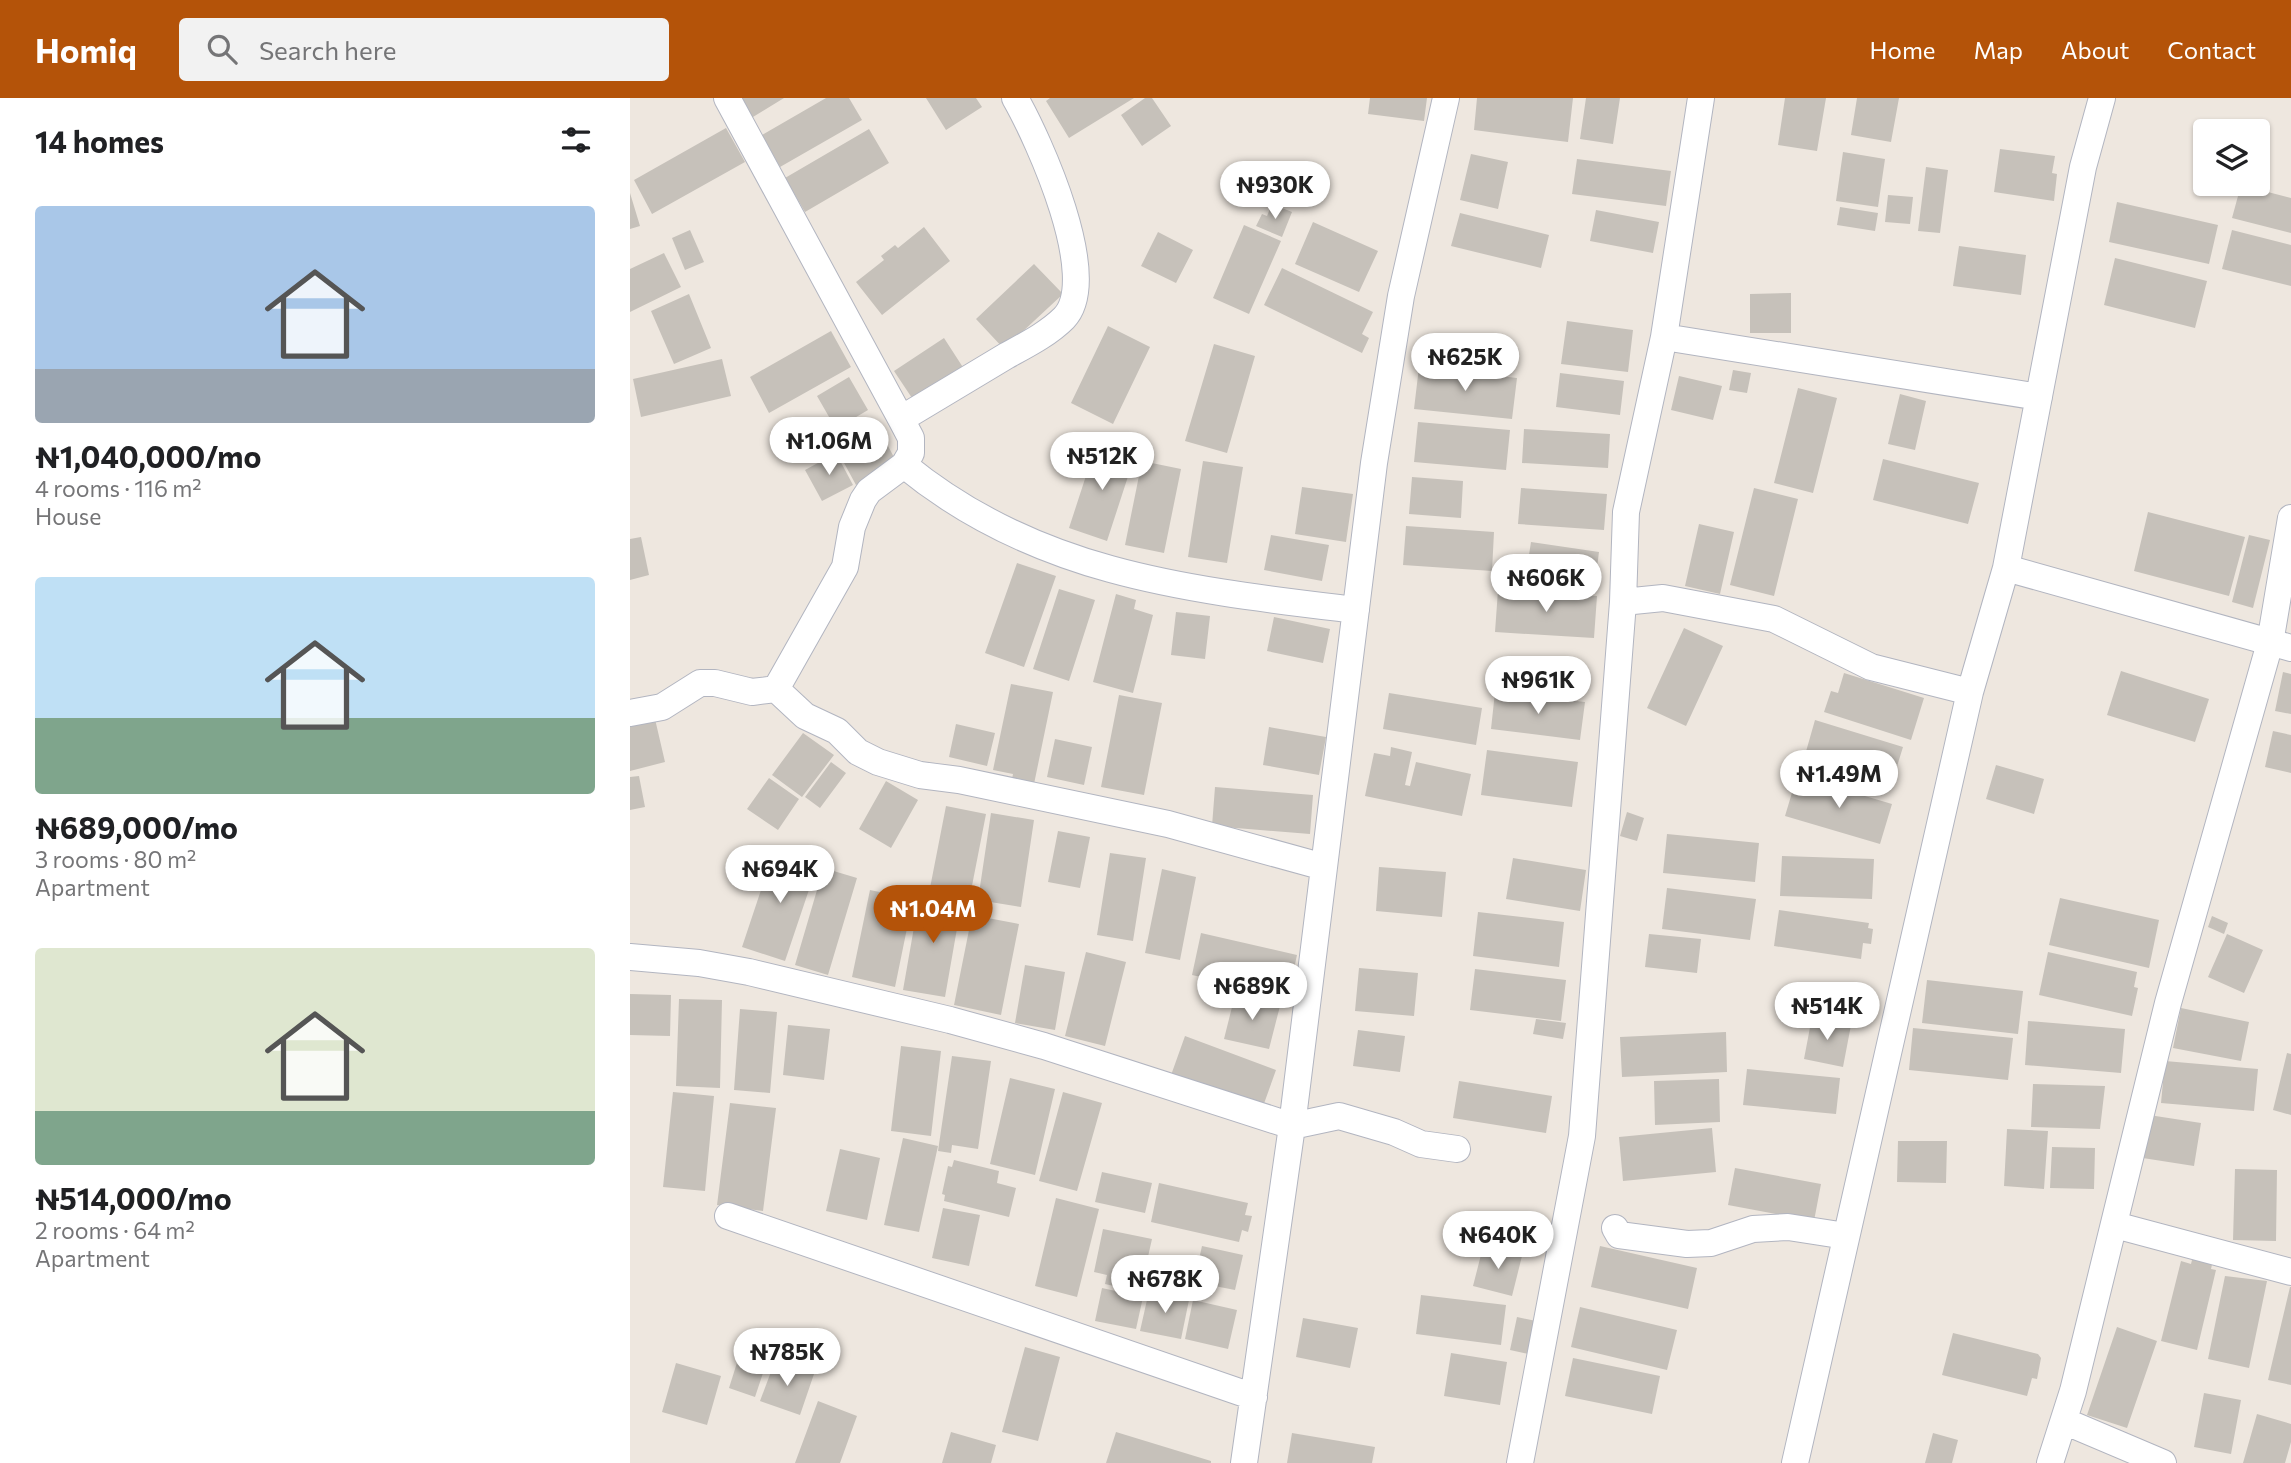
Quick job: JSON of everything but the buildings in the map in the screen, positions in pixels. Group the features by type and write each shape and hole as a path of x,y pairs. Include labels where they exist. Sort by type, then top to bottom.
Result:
{"street":[{"path":"727,98 901,419 912,446 904,465 869,491 863,500 852,527 845,567 776,689"},
{"path":"901,419 1042,335 1065,317 1073,303 1078,285 1073,248 1049,171 1015,98"},
{"path":"1244,1463 1292,1126 1374,463 1401,296 1446,98"},
{"path":"1520,1463 1583,1136 1623,602 1626,512 1664,337 1700,98"},
{"path":"1795,1463 1970,692 2006,568 2084,167 2102,98"},
{"path":"1664,337 2039,397"},
{"path":"904,465 939,494 1021,537 1117,573 1209,592 1356,610"},
{"path":"2050,1463 2064,1422 2115,1225 2168,1003 2280,645 2291,518"},
{"path":"2006,568 2280,645"},
{"path":"1623,602 1662,598 1774,619 1871,667 1970,692"},
{"path":"630,713 662,707 700,683 715,683 752,692 776,689"},
{"path":"776,689 805,716 837,731 858,752 878,762 920,775 959,779 1168,824 1324,867"},
{"path":"630,957 699,963 749,972 950,1020 1044,1046 1292,1126 1339,1116 1394,1132 1422,1144 1457,1149"},
{"path":"728,1216 1254,1397"},
{"path":"2115,1225 2291,1272"},
{"path":"1615,1227 1619,1235 1687,1244 1712,1243 1754,1229 1788,1227 1846,1236"},
{"path":"2064,1422 2163,1463"}]}
